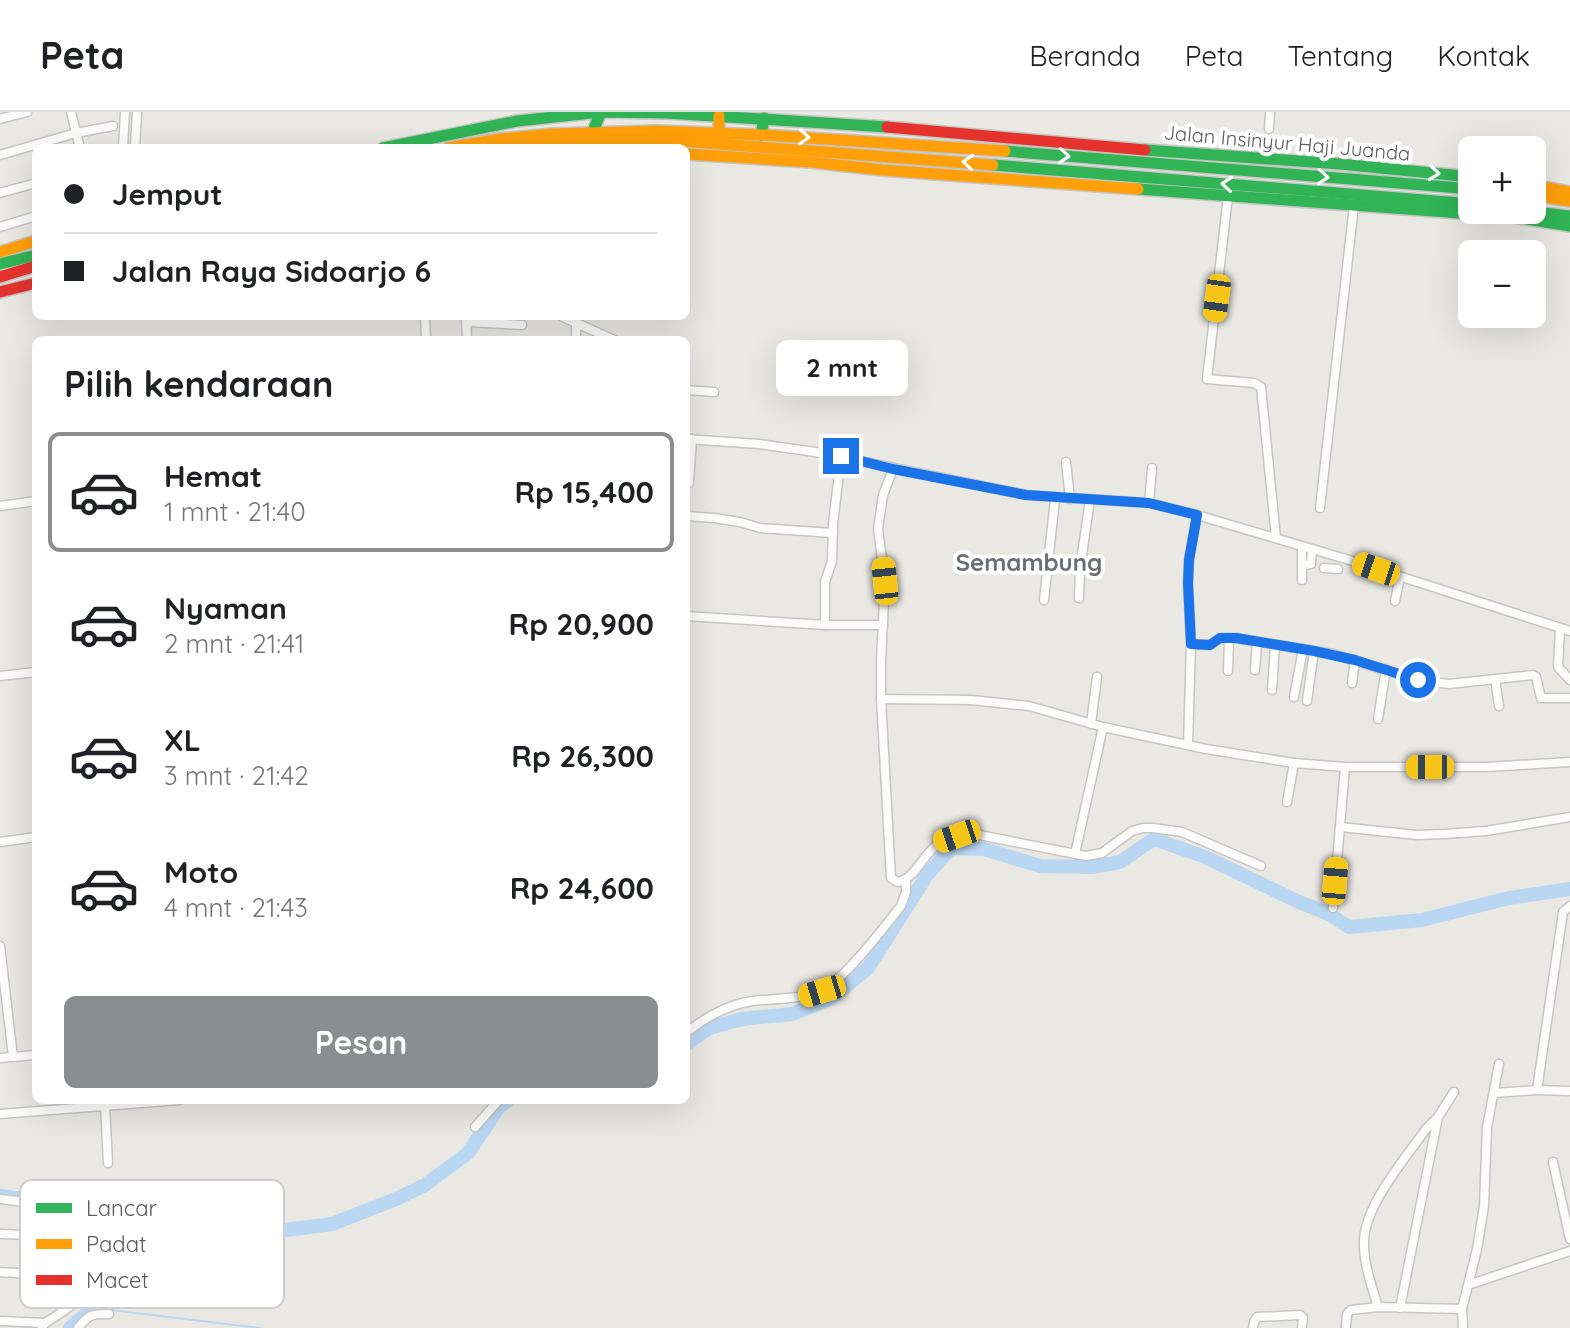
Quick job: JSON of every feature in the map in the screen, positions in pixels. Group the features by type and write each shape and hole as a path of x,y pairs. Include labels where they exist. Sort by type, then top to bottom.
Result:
{"main road":[{"path":"593,131 601,112"},
{"name":"Jalan Insinyur Haji Juanda","path":"400,144 518,116 666,113 910,129 1458,176"},
{"path":"719,116 719,133"},
{"path":"761,135 764,118"},
{"path":"908,144 910,129"},
{"name":"Jalan Insinyur Haji Juanda","path":"471,144 513,136 593,131 719,133 908,144 1458,188"},
{"path":"1014,152 1015,139"},
{"path":"548,144 668,144"},
{"path":"690,145 849,153 1458,206"},
{"path":"690,154 1354,205 1458,207"},
{"path":"1546,188 1570,192"},
{"path":"1546,197 1570,201"},
{"path":"1546,213 1570,216"},
{"path":"1546,222 1570,226"},
{"path":"0,252 32,242"},
{"path":"0,264 32,256"},
{"path":"0,277 32,267"},
{"path":"0,292 32,284"}],"street":[{"path":"0,119 27,112"},
{"path":"71,112 79,144"},
{"path":"123,144 125,112"},
{"path":"135,144 137,112"},
{"path":"1269,129 1270,112"},
{"path":"38,144 113,126"},
{"path":"0,155 32,146"},
{"path":"0,193 32,184"},
{"path":"1228,196 1207,379 1254,383 1261,387 1276,538"},
{"path":"1320,508 1354,205"},
{"path":"0,227 32,217"},
{"path":"475,320 522,325"},
{"path":"570,320 605,336"},
{"path":"576,323 576,336"},
{"path":"690,390 714,392"},
{"path":"690,439 759,444 841,456 1026,495 1149,503 1340,557 1570,631"},
{"path":"825,625 825,582 832,561 841,456"},
{"path":"1066,462 1070,499"},
{"path":"1149,503 1152,468"},
{"path":"690,1030 719,1012 749,1001 805,996 822,991 837,982 901,906 906,892 899,881 890,875 883,625 885,581 878,529 883,495 893,469"},
{"path":"1044,600 1055,499"},
{"path":"1079,598 1090,500"},
{"path":"0,506 32,502"},
{"path":"1188,744 1191,644 1188,583 1197,515"},
{"path":"690,516 740,522 760,528 833,533"},
{"path":"1302,580 1307,548"},
{"path":"1331,569 1340,557"},
{"path":"1395,601 1400,577"},
{"path":"690,616 825,625 883,625"},
{"path":"1560,628 1558,667 1570,680"},
{"path":"1191,644 1210,645 1220,638 1229,638 1303,649 1436,683 1535,675 1541,698 1570,698"},
{"path":"1228,671 1229,638"},
{"path":"1255,670 1257,642"},
{"path":"1272,690 1275,645"},
{"path":"1294,697 1303,649"},
{"path":"1307,701 1314,651"},
{"path":"1352,683 1355,660"},
{"path":"1378,719 1386,669"},
{"path":"0,676 32,672"},
{"path":"1091,724 1097,677"},
{"path":"1495,679 1499,706"},
{"path":"886,699 995,701 1029,706 1103,727 1294,763 1345,767 1486,767 1570,762"},
{"path":"1075,854 1103,727"},
{"path":"1287,802 1294,763"},
{"path":"1333,908 1345,767"},
{"path":"1340,827 1417,835 1486,831 1570,817"},
{"path":"899,881 942,841 974,834 1086,856 1102,853 1132,831 1153,828 1182,832 1261,866"},
{"path":"0,842 32,838"},
{"path":"1537,1090 1563,912 1570,906"},
{"path":"0,946 13,1057"},
{"path":"0,1058 32,1055"},
{"path":"1463,1328 1462,1309 1484,1206 1487,1127 1499,1064"},
{"path":"1495,1093 1570,1091"},
{"path":"1378,1307 1364,1255 1367,1218 1454,1092"},
{"path":"0,1114 100,1104"},
{"path":"108,1163 110,1104"},
{"path":"475,1127 495,1104"},
{"path":"1400,1308 1438,1117"},
{"path":"1553,1162 1570,1239"},
{"path":"0,1199 20,1201"},
{"path":"0,1234 20,1235"},
{"path":"1468,1285 1570,1251"},
{"path":"0,1272 20,1273"},
{"path":"1346,1328 1348,1311 1378,1307 1462,1309"},
{"path":"0,1321 44,1326 66,1308"},
{"path":"78,1328 86,1317 109,1314"},
{"path":"1253,1328 1257,1317 1291,1315 1302,1316 1302,1328"},
{"path":"1290,1328 1291,1315"}],"waterway":[{"path":"690,1041 709,1028 742,1019 792,1014 830,999 868,968 927,875 951,848 984,849 1040,866 1092,867 1120,862 1154,839 1205,857 1329,914 1349,927 1422,920 1509,898 1570,889"},
{"path":"284,1230 332,1224 425,1185 468,1153 503,1104"},
{"path":"0,1193 20,1196"},
{"path":"0,1203 10,1204"},
{"path":"94,1308 260,1328"},
{"path":"70,1328 94,1308"}],"traffic: fast":[{"path":"403,144 517,121 601,112 666,113 887,127"},
{"path":"593,131 601,112"},
{"path":"761,135 764,118"},
{"path":"1145,150 1458,176"},
{"path":"1005,151 1458,188"},
{"path":"993,165 1458,203"},
{"path":"1138,189 1513,217 1570,226"},
{"path":"1546,213 1570,216"},
{"path":"0,264 32,256"}],"traffic: slow":[{"path":"719,116 719,133"},
{"path":"471,144 552,134 658,131 1005,151"},
{"path":"548,144 668,140 993,165"},
{"path":"690,154 1138,189"},
{"path":"1546,188 1570,192"},
{"path":"1546,197 1570,201"},
{"path":"0,252 32,242"}],"traffic: jam":[{"path":"887,127 1145,150"},
{"path":"0,277 32,267"},
{"path":"0,292 32,284"}],"district":[{"name":"Semambung","path":"1029,563"}],"route":[{"path":"841,456 1026,495 1149,503 1197,515 1189,560 1191,644 1210,645 1220,638 1236,638 1333,654 1418,680"}]}
